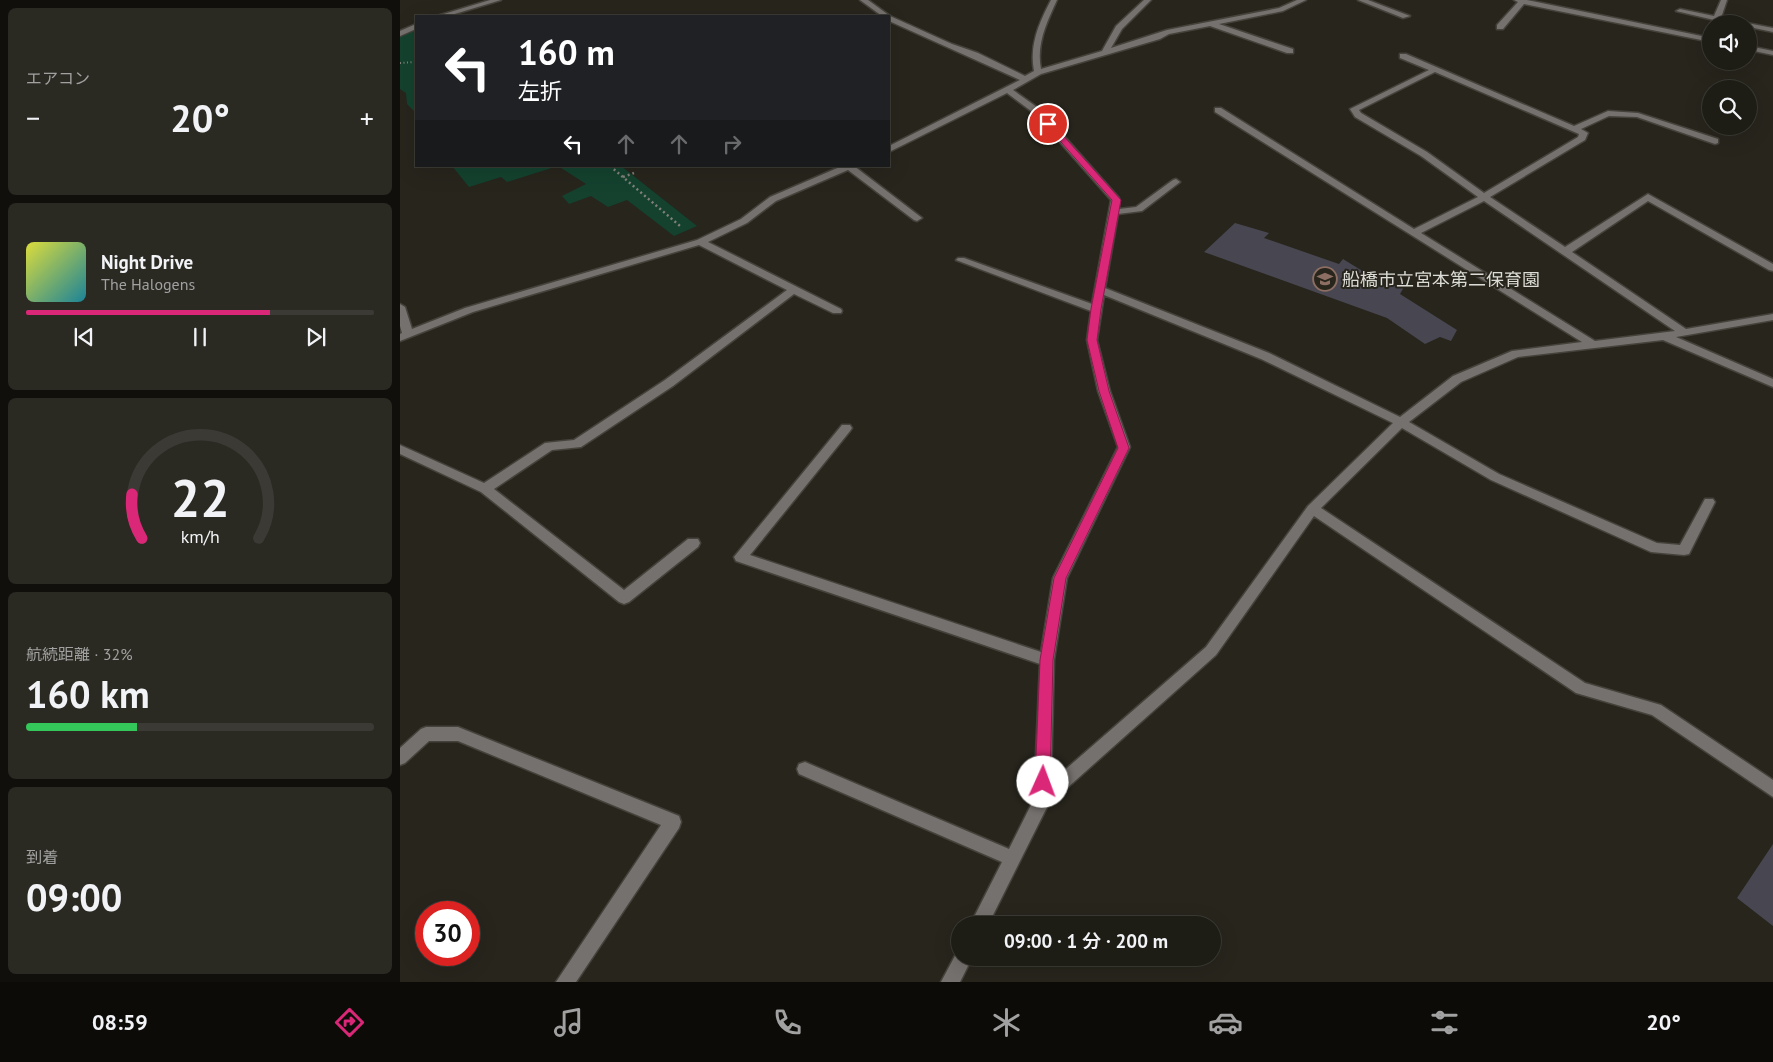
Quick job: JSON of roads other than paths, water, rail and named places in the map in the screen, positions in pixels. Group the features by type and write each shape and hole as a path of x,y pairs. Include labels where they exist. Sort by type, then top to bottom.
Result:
{"street":[{"path":"446,15 498,0"},
{"path":"863,0 884,15"},
{"path":"1038,72 1035,62 1039,30 1054,0"},
{"path":"1105,52 1119,28 1148,0"},
{"path":"890,149 1008,90 1038,72 1157,37 1167,32 1281,10 1303,0"},
{"path":"1361,0 1406,16"},
{"path":"1719,15 1724,0"},
{"path":"1500,27 1520,1 1702,38"},
{"path":"1680,11 1702,16"},
{"path":"890,18 949,46 975,55 1025,80"},
{"path":"1212,24 1290,51"},
{"path":"400,34 415,26"},
{"path":"1757,27 1773,30"},
{"path":"1757,50 1773,53"},
{"path":"1403,56 1584,133 1582,138 1484,197 1415,232"},
{"path":"1434,70 1354,109 1358,115 1424,154 1484,197 1684,332"},
{"path":"1008,90 1038,112 1116,200 1092,340 1104,391 1124,448 1060,578 1047,660 1042,800"},
{"path":"1218,110 1594,345"},
{"path":"1575,128 1608,113 1638,115 1715,141"},
{"path":"400,307 404,337 469,310 700,242 744,221 773,199 848,167"},
{"path":"851,167 916,218"},
{"path":"1114,212 1139,209 1176,182"},
{"path":"1565,252 1648,197 1773,268"},
{"path":"700,242 837,311"},
{"path":"960,260 1096,309"},
{"path":"485,489 549,446 577,444 669,383 794,289"},
{"path":"1101,290 1265,356 1401,422 1495,477 1656,548 1684,550 1709,502"},
{"path":"984,916 1042,800 1211,651 1312,509 1401,422 1458,379 1516,354 1664,336 1773,317"},
{"path":"1664,336 1773,383"},
{"path":"846,428 740,557 1047,660"},
{"path":"400,449 485,489 624,598 692,542"},
{"path":"1312,509 1581,688 1656,710 1773,789"},
{"path":"400,758 426,734 458,734 673,822 565,982"},
{"path":"805,769 1013,859"},
{"path":"950,982 959,966"}],"place":[{"name":"船橋市立宮本第二保育園","path":"1325,279"}]}
